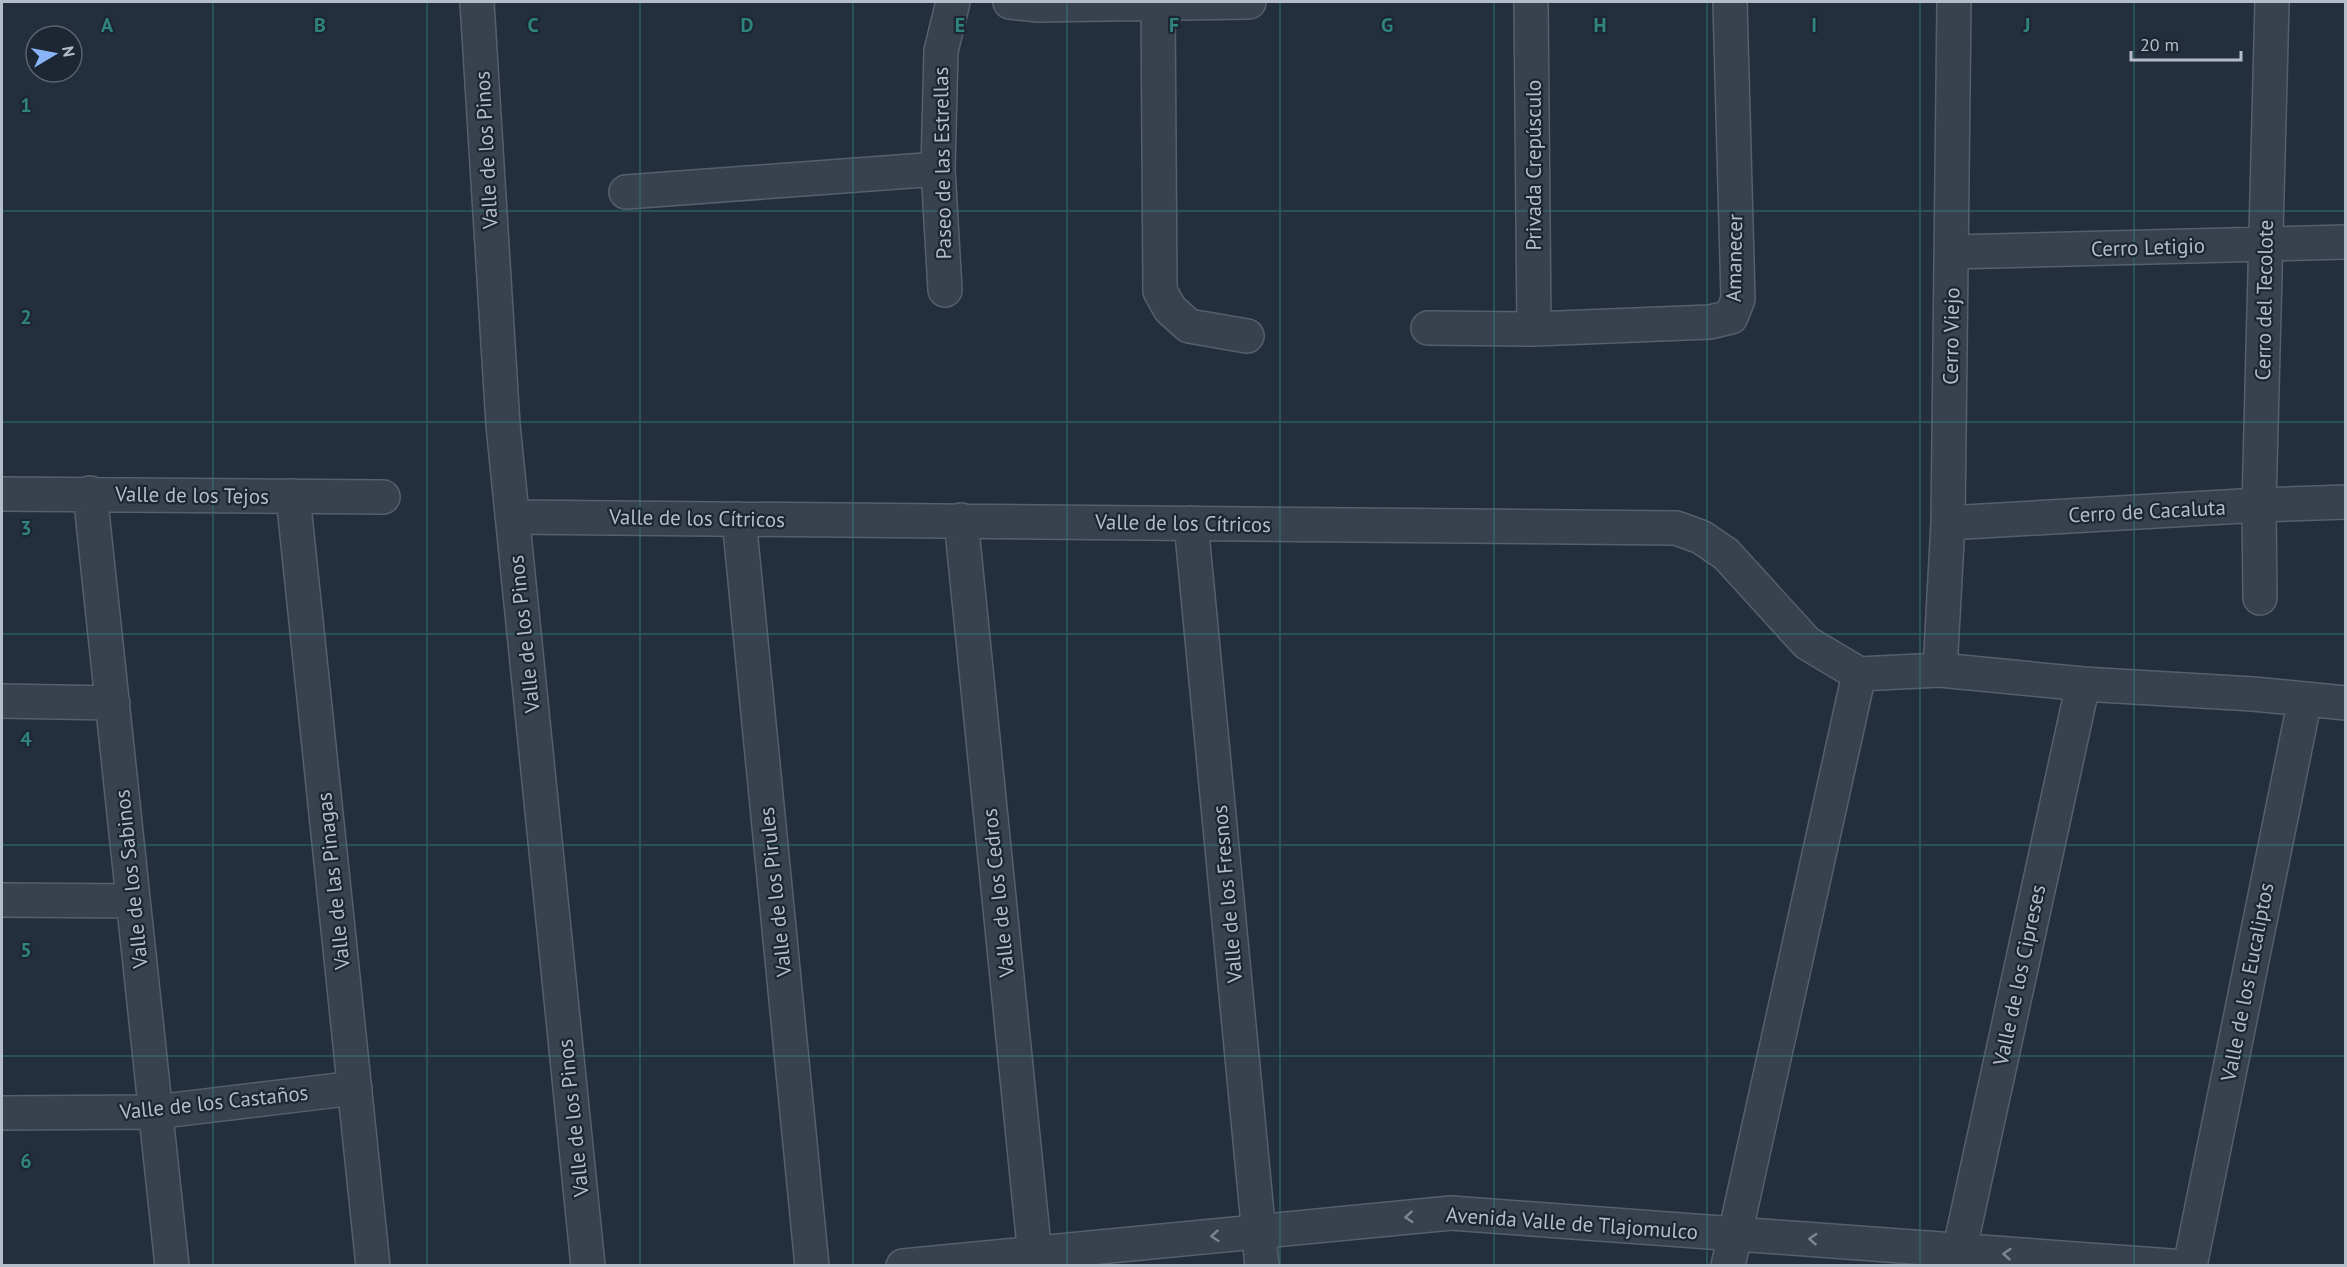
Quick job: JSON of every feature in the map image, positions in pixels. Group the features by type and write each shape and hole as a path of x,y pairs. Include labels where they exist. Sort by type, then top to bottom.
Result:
{"street":[{"name":"Valle de los Pinos","path":"477,2 503,425 588,1266"},
{"name":"Paseo de las Estrellas","path":"945,290 938,169 940,51 953,2"},
{"path":"1010,2 1038,5 1249,2"},
{"name":"Privada Crepúsculo","path":"1532,2 1534,329"},
{"name":"Amanecer","path":"1428,328 1534,329 1710,322 1731,316 1738,299 1730,2"},
{"name":"Cerro Viejo","path":"1940,670 1948,523 1954,2"},
{"name":"Cerro del Tecolote","path":"2260,598 2259,505 2272,2"},
{"path":"1158,4 1160,291 1170,309 1189,326 1246,336"},
{"path":"626,192 938,169"},
{"name":"Cerro Letigio","path":"1952,252 2346,242"},
{"name":"Valle de los Tejos","path":"2,494 383,497"},
{"name":"Valle de los Sabinos","path":"90,494 172,1266"},
{"name":"Valle de las Pinagas","path":"293,496 373,1266"},
{"name":"Cerro de Cacaluta","path":"1948,523 2346,502"},
{"name":"Valle de los Cítricos","path":"512,516 1676,528 1701,537 1726,554 1808,643 1859,674"},
{"name":"Valle de los Pirules","path":"738,519 812,1266"},
{"name":"Valle de los Cedros","path":"961,520 1035,1259"},
{"name":"Valle de los Fresnos","path":"1191,523 1262,1266"},
{"path":"1728,1266 1859,674 1940,670 2083,684 2346,703"},
{"name":"Valle de los Cipreses","path":"1958,1258 2083,684"},
{"name":"Valle de los Eucaliptos","path":"2190,1266 2305,699"},
{"path":"2,702 113,703"},
{"path":"2,900 133,900"},
{"name":"Valle de los Castaños","path":"2,1113 155,1112 355,1088"},
{"name":"Avenida Valle de Tlajomulco","path":"903,1266 1035,1259 1259,1232 1451,1213 1735,1233 1958,1258 2170,1266"}]}
